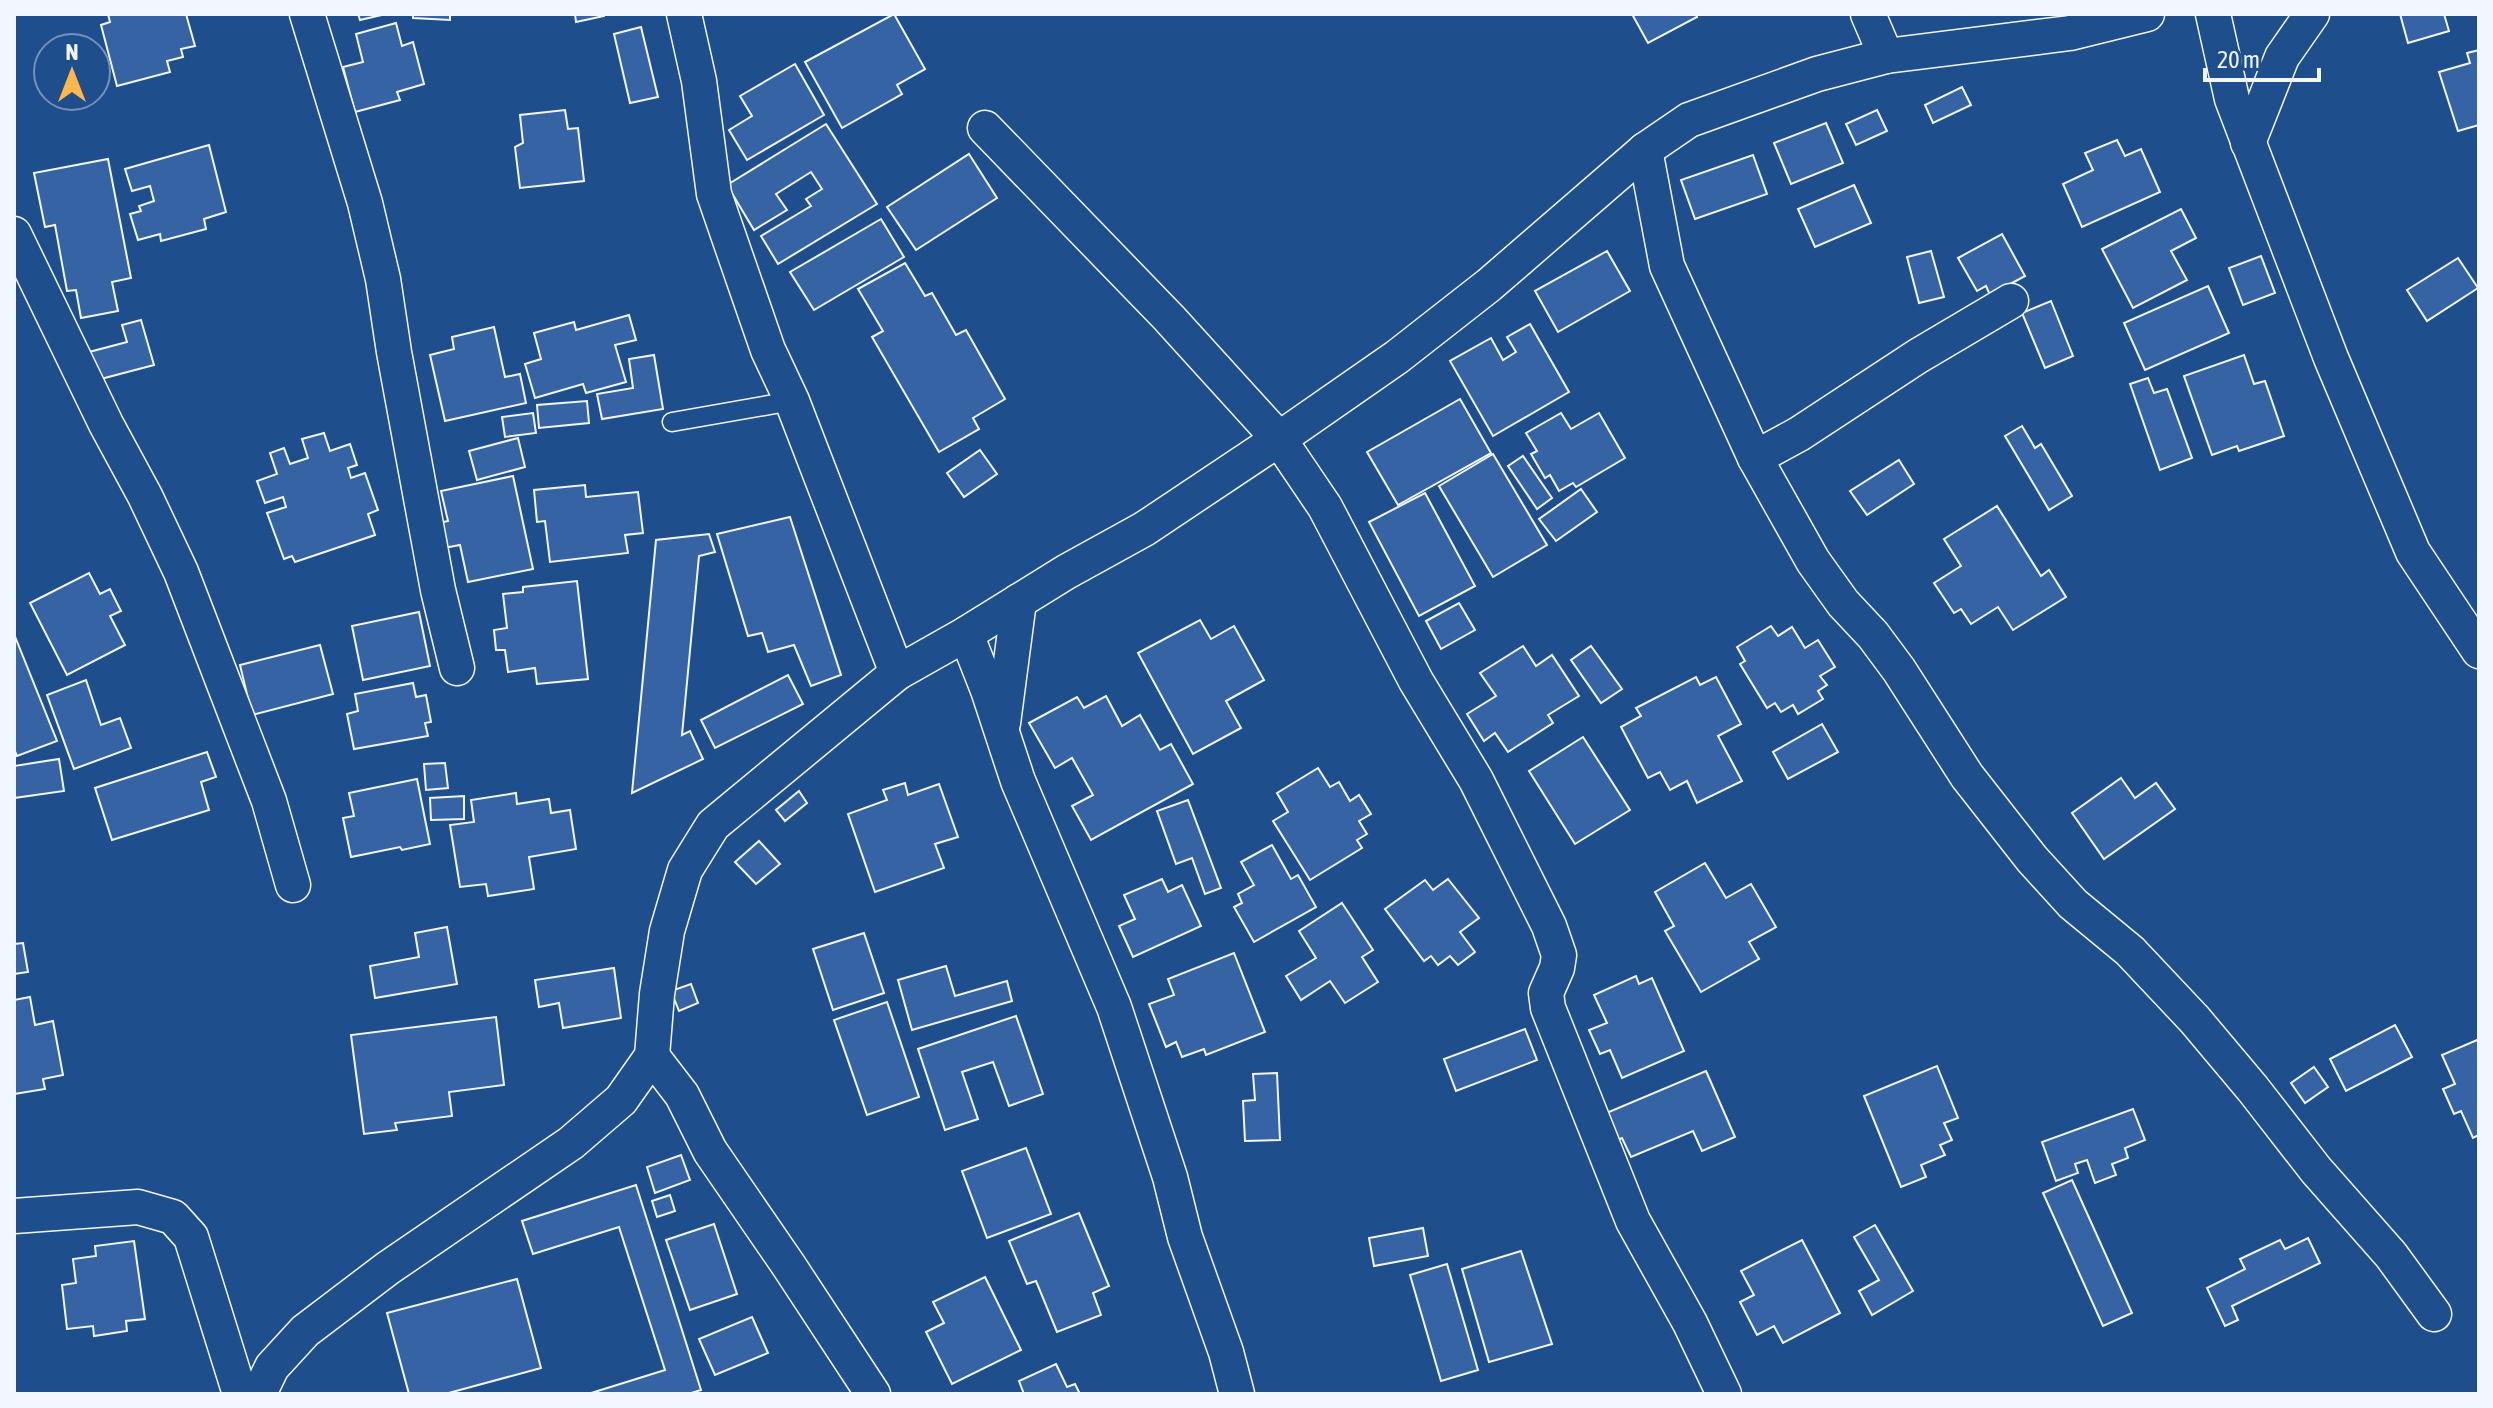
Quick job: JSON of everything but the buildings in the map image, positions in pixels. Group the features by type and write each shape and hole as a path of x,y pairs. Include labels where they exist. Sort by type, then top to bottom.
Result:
{"street":[{"path":"307,14 365,203 383,279 438,590 457,668"},
{"path":"684,14 699,81 714,194 768,350 792,401 897,673"},
{"path":"1868,14 1886,56"},
{"path":"259,1394 272,1367 305,1331 388,1268 571,1143 621,1100 652,1056 657,994 667,931 685,870 713,825 897,673 1144,529 1397,357 1489,285 1645,150 1689,120 1817,74 1886,56 2070,33 2147,14"},
{"path":"2213,14 2232,99 2331,358 2413,552 2479,651"},
{"path":"2248,143 2282,57 2312,14"},
{"path":"985,128 1169,318 1279,439 1325,507 1416,681 1476,780 1549,926 1559,955 1546,993 1548,1008 1633,1221 1690,1323 1724,1394"},
{"path":"1645,150 1667,266 1755,458 1813,561 1843,603 1873,635 1899,670 1967,776 2032,859 2073,904 2130,951 2195,1020 2316,1170 2391,1255 2434,1314"},
{"path":"14,234 181,572 269,801 293,885"},
{"path":"1755,458 2011,301"},
{"path":"1002,732 1019,601"},
{"path":"966,634 1018,781 1114,1007 1237,1394"},
{"path":"652,1056 682,1095 710,1151 873,1394"},
{"path":"14,1216 138,1207 173,1217 191,1237 240,1394"}],"lane":[{"path":"672,422 792,401"}]}
